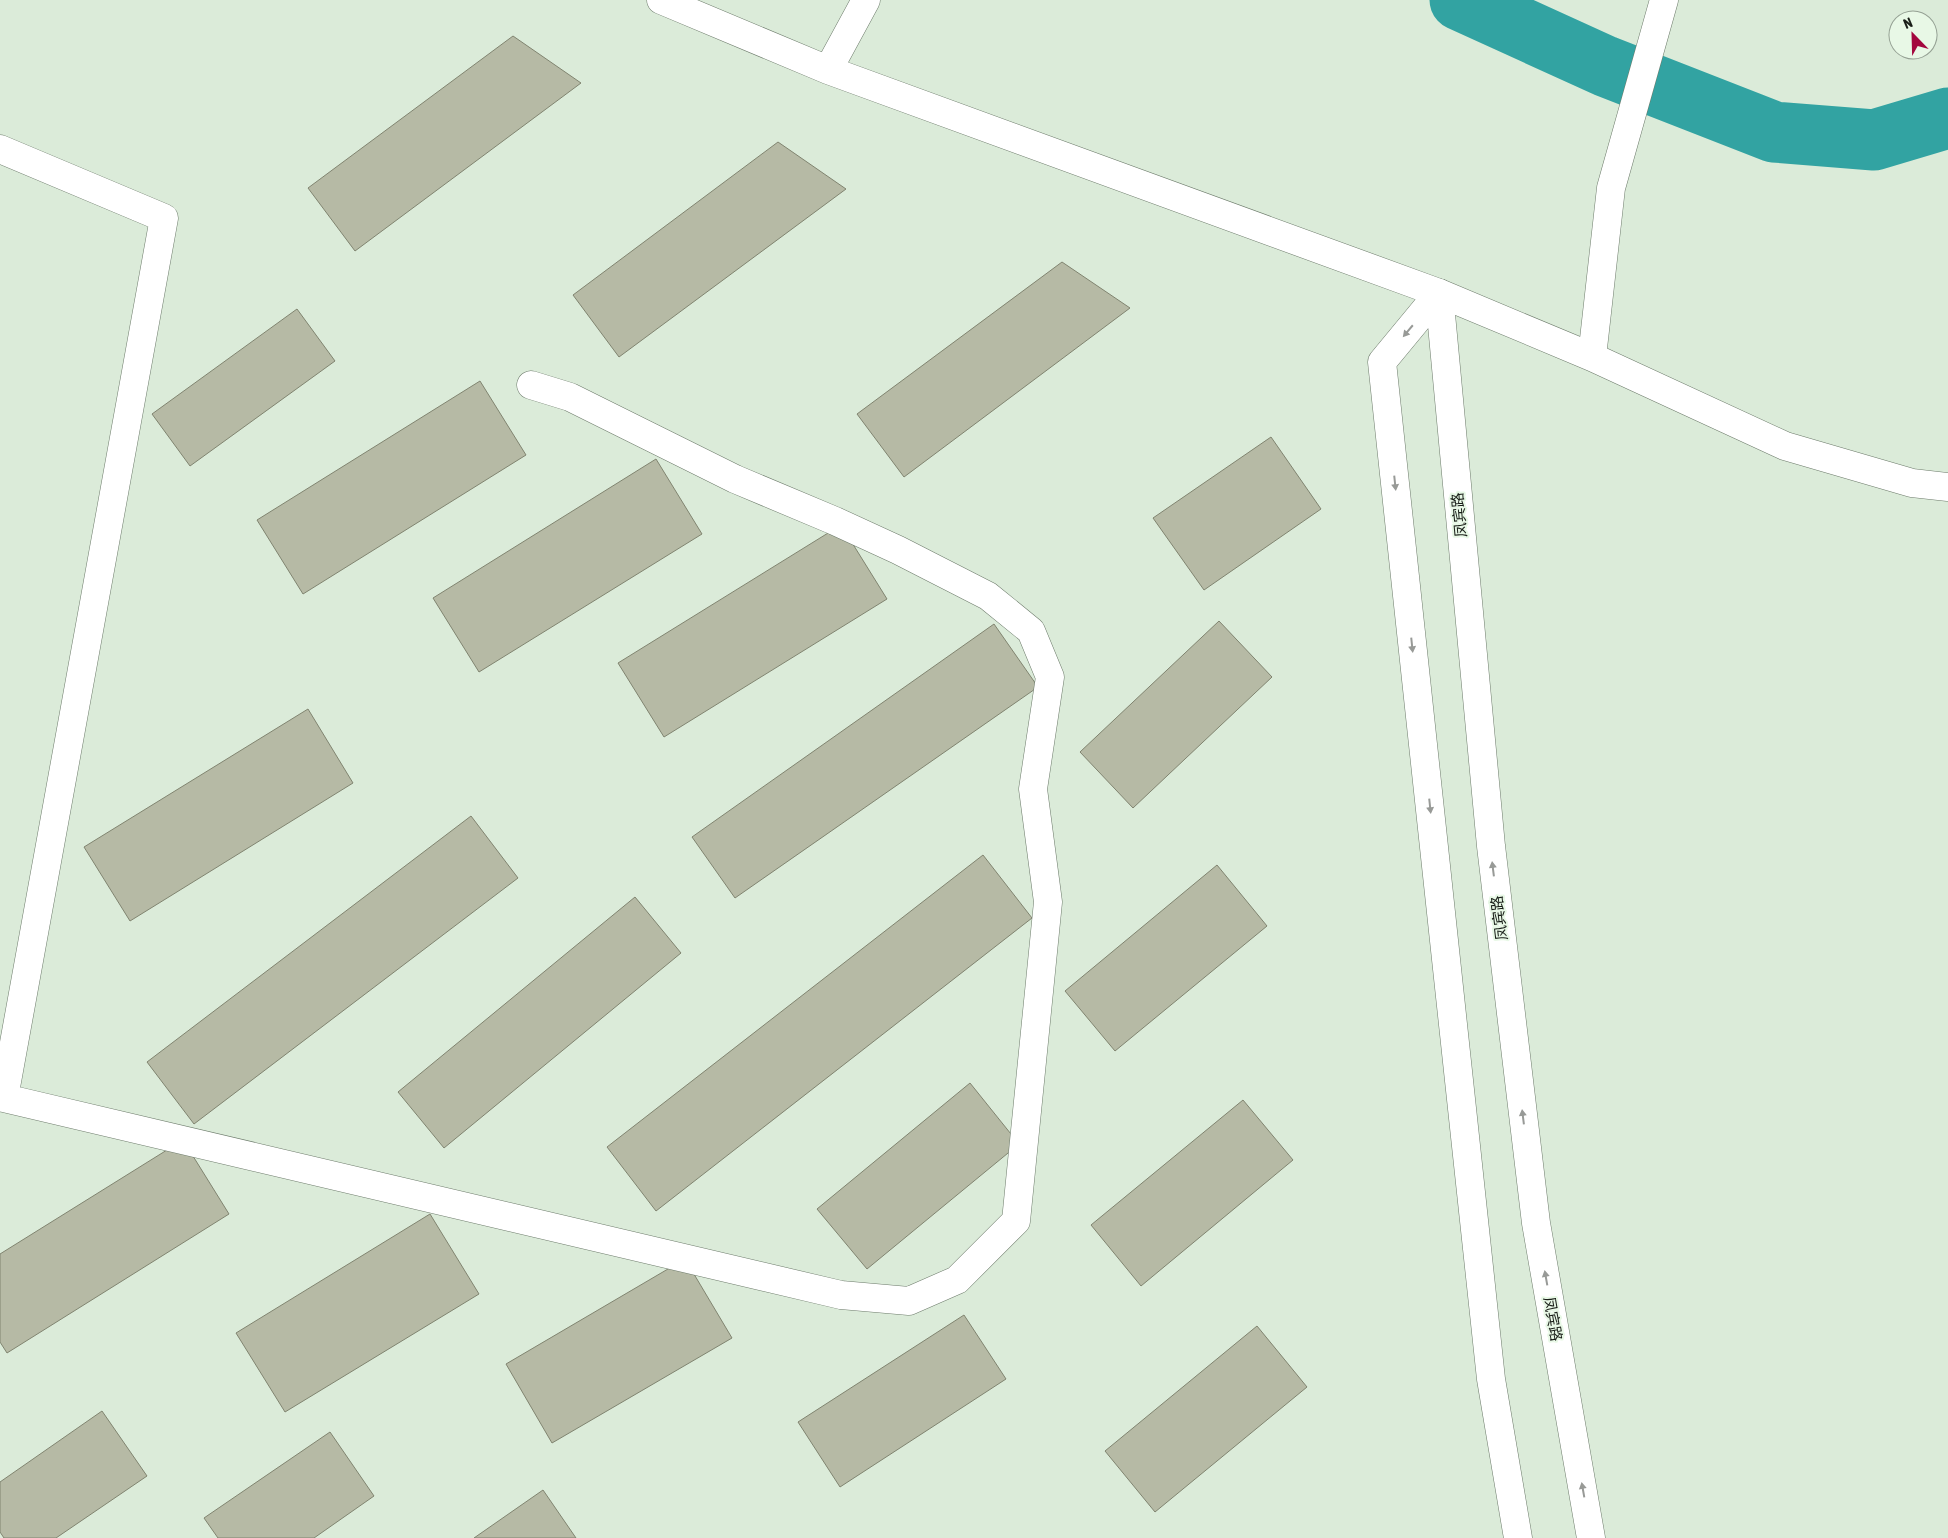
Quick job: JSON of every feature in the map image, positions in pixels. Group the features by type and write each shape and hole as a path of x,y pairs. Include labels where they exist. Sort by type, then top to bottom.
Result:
{"street":[{"path":"660,0 828,70 1439,293 1592,356 1786,446 1912,483 1948,486"},
{"path":"828,70 866,0"},
{"path":"1592,356 1611,188 1664,0"},
{"path":"0,150 164,218 2,1098 841,1295 909,1301 956,1280 1016,1221 1048,902 1032,789 1050,677 1031,631 988,596 898,550 735,479 570,397 531,385"},
{"path":"1439,293 1382,362 1491,1379 1518,1538"},
{"name":"凤宾路","path":"1439,293 1490,846 1535,1213 1591,1538"}],"building":[{"path":"513,36 581,83 355,251 308,188"},
{"path":"778,142 846,189 619,357 573,295"},
{"path":"1062,262 1130,308 904,477 857,414"},
{"path":"297,309 335,361 190,466 152,414"},
{"path":"480,381 526,455 303,594 257,520"},
{"path":"1271,437 1321,509 1204,590 1153,518"},
{"path":"656,459 702,534 479,672 433,598"},
{"path":"841,525 887,599 664,737 618,663"},
{"path":"1219,621 1272,677 1133,808 1080,752"},
{"path":"994,624 1038,687 735,898 692,837"},
{"path":"308,709 353,783 130,921 84,847"},
{"path":"471,816 518,878 194,1124 147,1062"},
{"path":"983,855 1032,918 656,1211 607,1147"},
{"path":"1217,865 1267,926 1115,1051 1065,991"},
{"path":"635,897 681,953 444,1148 398,1092"},
{"path":"970,1083 1019,1144 867,1269 817,1209"},
{"path":"1243,1100 1293,1160 1141,1286 1091,1225"},
{"path":"183,1140 229,1214 7,1353 0,1342 0,1254"},
{"path":"430,1214 479,1294 285,1412 236,1333"},
{"path":"685,1259 732,1338 552,1443 506,1364"},
{"path":"964,1315 1006,1379 840,1487 798,1422"},
{"path":"1257,1326 1307,1387 1155,1512 1105,1451"},
{"path":"102,1411 147,1476 56,1538 4,1538 0,1532 0,1482"},
{"path":"330,1432 374,1496 314,1538 218,1538 204,1518"},
{"path":"543,1490 576,1538 474,1538"}],"waterway":[{"path":"1460,0 1605,66 1774,132 1874,140 1948,118"}]}
